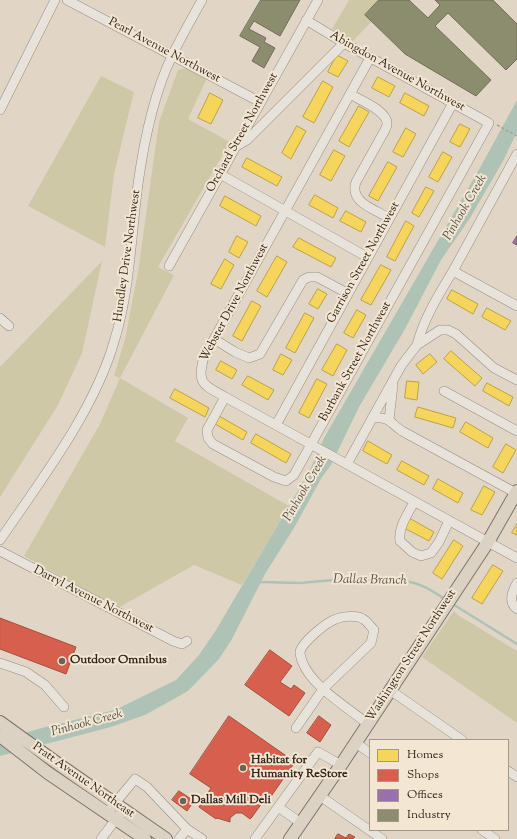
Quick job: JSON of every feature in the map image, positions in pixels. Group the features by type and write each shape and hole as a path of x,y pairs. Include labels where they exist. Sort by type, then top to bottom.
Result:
{"main road":[{"name":"Washington Street Northwest","path":"290,839 341,766 488,542 516,492"},
{"name":"Pratt Avenue Northeast","path":"0,722 61,766 145,839"},
{"name":"Pratt Avenue Northeast","path":"0,736 48,773 115,812 166,839"}],"street":[{"path":"0,110 55,0"},
{"name":"Pearl Avenue Northwest","path":"67,0 260,102"},
{"name":"Hundley Drive Northwest","path":"0,540 70,434 93,393 114,344 120,323 143,153 158,95 172,56 202,0"},
{"name":"Orchard Street Northwest","path":"169,266 318,0"},
{"name":"Abingdon Avenue Northwest","path":"306,20 370,58 489,123"},
{"path":"237,146 247,140 344,43"},
{"name":"Webster Drive Northwest","path":"370,58 204,357 200,370 201,380 207,387 517,558"},
{"path":"350,94 376,108 385,117 387,124 385,130 356,182 354,189 356,196 360,201 389,218"},
{"name":"Garrison Street Northwest","path":"276,425 453,102"},
{"name":"Burbank Street Northwest","path":"225,397 207,430 208,438 214,444 274,476 286,481 294,475 489,123"},
{"path":"344,463 372,418 394,378 417,345 427,317 517,154"},
{"path":"220,174 367,257"},
{"path":"453,271 517,306"},
{"path":"214,339 235,352 249,358 260,354 303,280 310,277 317,277 347,293"},
{"path":"427,317 440,330"},
{"path":"0,318 9,326"},
{"path":"417,345 440,330 448,330 456,334 494,368 517,380"},
{"path":"389,420 394,378"},
{"path":"444,391 517,431"},
{"path":"372,418 383,418 389,420 402,431 516,492"},
{"path":"414,502 399,534 400,540 412,552 421,556 430,553 439,542 449,521"},
{"name":"Darryl Avenue Northwest","path":"0,551 173,641 182,644 187,642"},
{"path":"517,583 511,600 517,609"},
{"path":"296,728 323,689 371,642 374,630 364,619 353,616 337,618 328,623 304,644 300,651 301,659 307,671 323,689 368,724"},
{"path":"0,663 26,672 44,685 64,707"},
{"path":"390,690 461,739"},
{"path":"356,743 369,753"},
{"path":"255,839 318,752 341,766"},
{"path":"101,839 135,779 147,787 187,829 202,839"},
{"path":"320,796 369,830"},
{"path":"278,807 301,823"},
{"path":"179,839 187,829"},
{"path":"370,831 382,839"},
{"path":"483,831 495,839"}],"path":[{"path":"500,126 517,136"}],"shaded area":[{"path":"349,0 385,0 374,19 353,41 332,29"},
{"path":"187,68 207,78 188,119 230,142 158,267 174,275 120,378 114,376 125,339 138,272 159,122 178,70"},
{"path":"101,76 134,92 114,174 105,247 28,206"},
{"path":"102,261 82,353 58,405 0,497 0,367"},
{"path":"120,378 188,418 175,441 289,506 242,585 194,565 118,608 24,556 100,424"},
{"path":"454,611 458,615 517,651 517,723 422,657"}],"water":[{"name":"Pinhook Creek","path":"517,100 517,132 503,161 470,218 441,260 405,329 359,407 331,465 322,477 294,528 265,574 232,639 219,659 188,691 145,715 111,727 0,756 0,740 115,710 176,680 199,655 216,630 309,472 324,438 481,166"}],"building: Homes":[{"path":"337,55 348,61 338,77 328,72"},
{"path":"378,77 395,86 389,97 372,88"},
{"path":"323,81 333,87 314,123 303,117"},
{"path":"210,93 223,100 211,124 198,118"},
{"path":"405,93 429,106 424,116 400,103"},
{"path":"359,106 369,112 349,147 339,141"},
{"path":"460,124 470,129 460,147 450,142"},
{"path":"297,126 306,131 291,159 282,153"},
{"path":"406,128 416,134 403,157 393,152"},
{"path":"334,150 345,156 331,181 320,175"},
{"path":"443,152 452,157 438,182 429,177"},
{"path":"247,158 282,177 277,186 242,167"},
{"path":"388,162 397,167 378,201 369,196"},
{"path":"426,187 434,191 419,217 412,213"},
{"path":"315,195 338,208 333,218 309,205"},
{"path":"225,196 261,216 256,226 220,206"},
{"path":"346,211 366,222 361,232 340,221"},
{"path":"406,221 414,226 395,261 387,257"},
{"path":"237,236 248,242 239,258 229,252"},
{"path":"299,238 336,258 331,267 293,247"},
{"path":"277,256 287,262 267,297 257,291"},
{"path":"225,259 234,265 221,289 211,284"},
{"path":"381,265 391,270 371,305 361,300"},
{"path":"318,289 327,294 318,309 309,304"},
{"path":"452,290 478,304 473,314 447,299"},
{"path":"252,301 261,306 242,341 233,336"},
{"path":"487,308 511,321 505,330 482,317"},
{"path":"357,310 366,315 353,338 344,333"},
{"path":"305,313 314,318 295,353 286,348"},
{"path":"337,344 347,350 333,376 322,370"},
{"path":"451,351 482,378 475,386 444,359"},
{"path":"281,354 292,360 283,375 273,370"},
{"path":"430,354 437,362 423,374 416,365"},
{"path":"221,361 237,370 232,379 216,370"},
{"path":"248,376 274,390 268,400 242,385"},
{"path":"317,379 327,384 309,418 299,413"},
{"path":"407,381 419,382 417,400 405,398"},
{"path":"487,383 513,397 509,406 483,391"},
{"path":"175,389 209,408 205,417 170,398"},
{"path":"418,407 456,418 453,428 415,417"},
{"path":"219,416 247,432 243,440 215,424"},
{"path":"466,422 493,438 488,448 460,432"},
{"path":"256,434 291,454 286,463 251,443"},
{"path":"368,441 392,455 387,464 363,451"},
{"path":"506,444 516,450 503,473 493,467"},
{"path":"402,461 429,476 424,485 397,470"},
{"path":"438,479 463,493 458,503 433,489"},
{"path":"484,486 495,492 482,515 471,510"},
{"path":"409,518 434,532 429,541 404,528"},
{"path":"517,524 517,535 512,533"},
{"path":"454,540 463,546 442,579 433,573"},
{"path":"493,565 503,571 482,604 472,598"}],"building: Shops":[{"path":"0,618 76,647 66,674 0,649"},
{"path":"270,650 292,666 280,682 291,689 294,685 305,693 289,716 245,685"},
{"name":"Habitat for Humanity ReStore","path":"229,716 295,762 265,805 262,803 250,819 242,813 236,813 230,818 230,822 216,819 199,807 211,788 190,774"},
{"path":"319,716 331,725 320,742 307,733"},
{"name":"Dallas Mill Deli","path":"179,791 194,801 187,811 172,800"},
{"path":"338,834 346,838 349,834 355,837 353,839 335,839"}],"building: Offices":[{"path":"517,236 517,245 513,243"}],"building: Industry":[{"path":"261,0 300,0 280,36 254,21 249,29 266,38 264,42 275,48 264,68 252,61 260,47 240,36"},
{"path":"379,0 409,0 428,18 440,5 435,0 493,0 517,24 517,59 506,70 448,13 435,26 491,80 476,96 405,54 365,15"}],"waterway":[{"name":"Dallas Branch","path":"259,582 300,583 334,580 405,581 421,585 445,599"},
{"name":"Dallas Branch","path":"451,603 517,644"}],"place":[{"name":"Outdoor Omnibus","path":"62,661"},
{"name":"Habitat for Humanity ReStore","path":"243,768"},
{"name":"Dallas Mill Deli","path":"183,801"}]}
